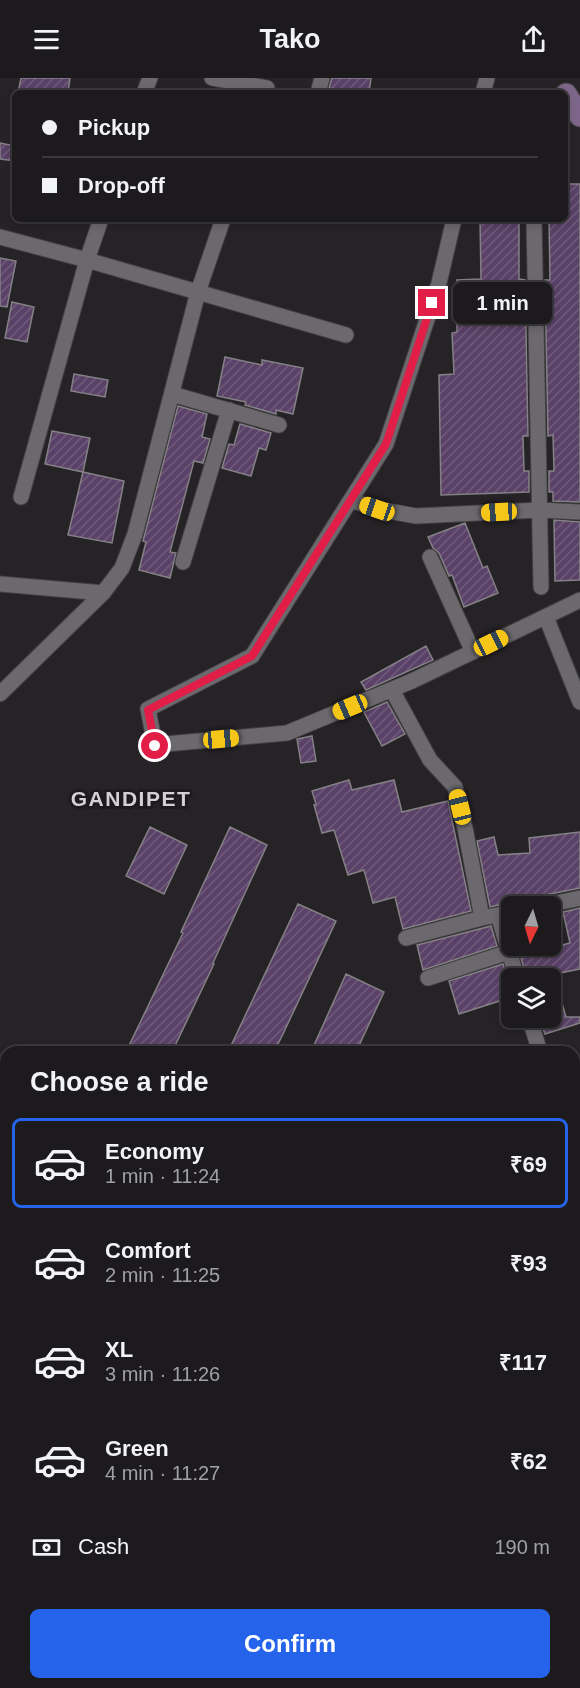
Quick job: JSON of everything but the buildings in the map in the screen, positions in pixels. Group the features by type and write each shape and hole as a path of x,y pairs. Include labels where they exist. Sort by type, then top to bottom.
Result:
{"street":[{"path":"212,78 267,86"},
{"path":"568,98 580,116"},
{"path":"21,497 87,260 100,222"},
{"path":"0,694 103,593 122,568 135,534 198,292 222,222"},
{"path":"453,222 439,283 386,444 252,656 148,710 155,746 287,733 392,690 580,600"},
{"path":"534,222 541,587"},
{"path":"0,237 346,335"},
{"path":"172,394 279,425"},
{"path":"183,562 229,410"},
{"path":"351,500 377,509 416,516 540,510 580,512"},
{"path":"430,557 473,652"},
{"path":"0,584 103,593"},
{"path":"546,617 580,702"},
{"path":"392,690 430,760 455,787 482,918"},
{"path":"561,902 580,898"},
{"path":"406,938 501,915"},
{"path":"428,978 501,955"},
{"path":"532,1028 538,1046"}],"district":[{"name":"GANDIPET","path":"131,798"}],"route":[{"path":"155,746 148,710 252,656 386,444 432,303"}]}
